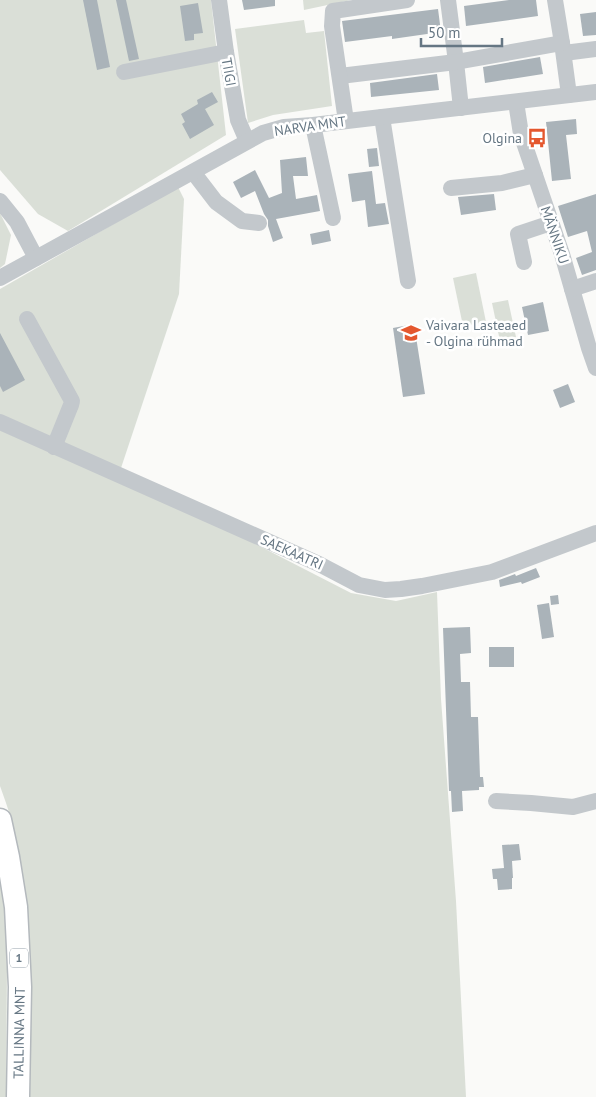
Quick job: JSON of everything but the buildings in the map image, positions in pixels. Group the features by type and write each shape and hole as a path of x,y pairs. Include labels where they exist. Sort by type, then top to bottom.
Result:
{"highway":[{"name":"TALLINNA MNT","path":"0,820 16,907 20,987 18,1097"}],"street":[{"name":"TIIGI","path":"219,0 238,120 246,142"},
{"path":"346,121 332,26 334,11 405,0"},
{"path":"448,0 460,108"},
{"path":"555,0 568,95"},
{"path":"340,76 563,48 596,49"},
{"path":"124,72 226,52"},
{"name":"NARVA MNT","path":"0,278 263,133 284,128 596,92"},
{"name":"MÄNNIKU","path":"516,102 521,134 562,254 596,368"},
{"path":"382,117 408,281"},
{"path":"313,125 333,218"},
{"path":"193,172 216,202 242,221 259,222"},
{"path":"450,188 502,183 534,175"},
{"path":"0,201 17,222 36,258"},
{"path":"524,262 518,234 551,223"},
{"path":"572,288 596,281"},
{"path":"27,319 72,401 54,446"},
{"name":"SAEKAATRI","path":"0,422 319,564 359,585 385,590 401,590 492,572 596,533"},
{"path":"496,802 531,803 574,808 596,801"}],"shaded area":[{"path":"0,0 211,0 226,135 68,231 38,214 0,170"},
{"path":"303,0 351,0 304,10"},
{"path":"304,20 306,33 324,31 332,106 273,115 248,123 235,29"},
{"path":"178,187 184,199 179,294 120,471 0,417 0,289"},
{"path":"0,213 11,235 5,264 0,268"},
{"path":"476,273 486,322 463,326 453,278"},
{"path":"508,300 516,337 500,341 492,303"},
{"path":"0,430 242,537 351,593 396,601 437,592 441,699 456,901 466,1097 29,1097 30,974 27,913 17,843 0,786"},
{"path":"0,874 5,911 7,969 6,1097 0,1097"}],"place":[{"name":"Olgina","path":"537,138"},
{"name":"Vaivara Lasteaed - Olgina rühmad","path":"411,333"}]}
